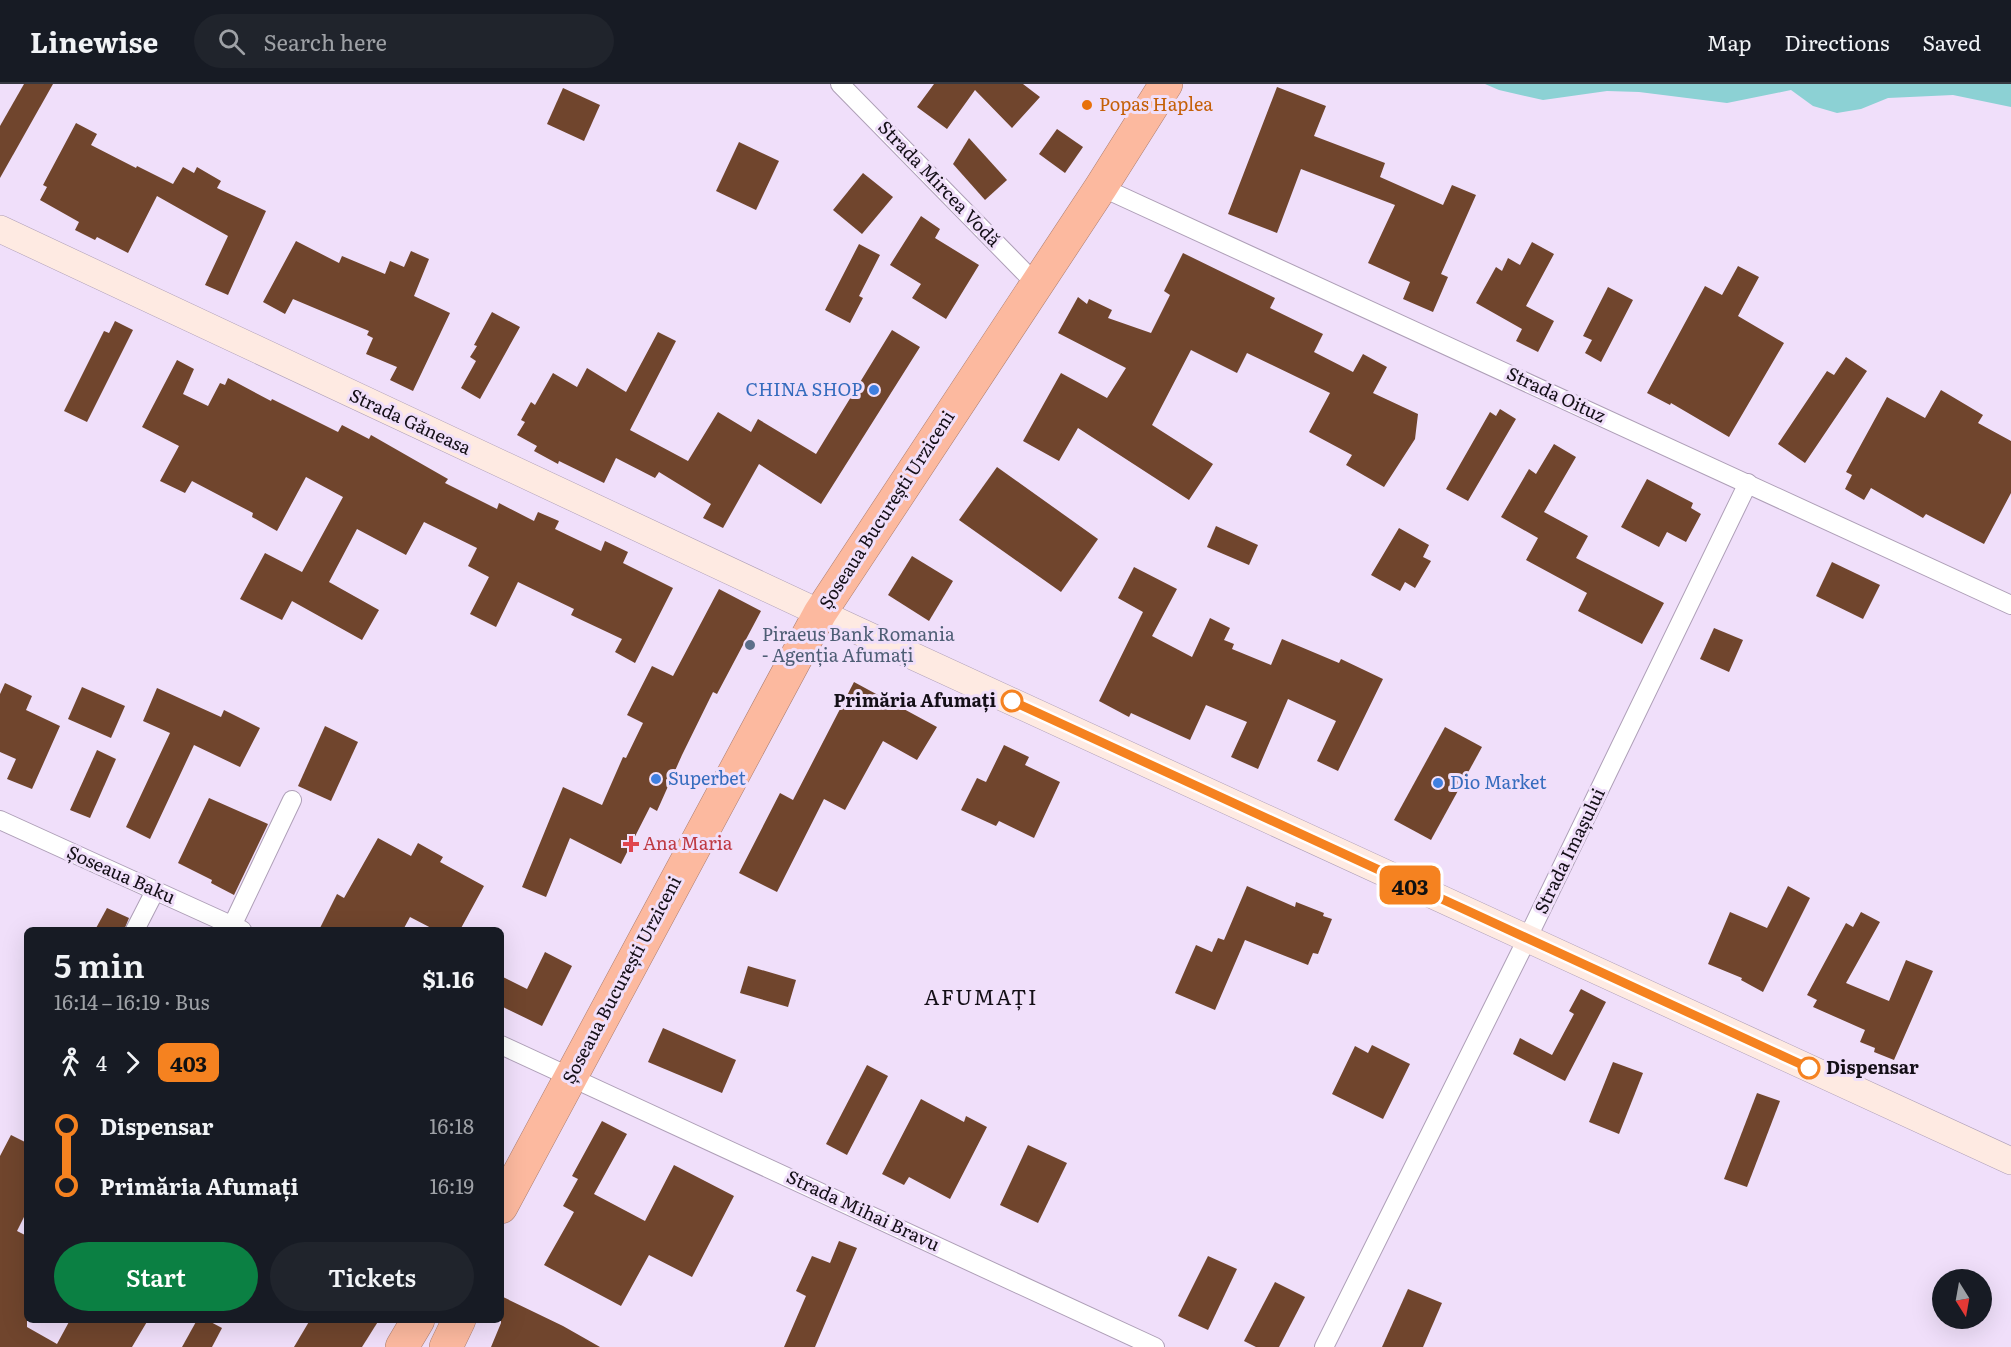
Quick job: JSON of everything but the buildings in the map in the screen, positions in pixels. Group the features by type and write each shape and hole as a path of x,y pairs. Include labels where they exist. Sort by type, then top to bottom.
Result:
{"highway":[{"name":"Șoseaua București Urziceni","path":"504,1201 820,613 1037,285 1166,84"},
{"path":"402,1347 416,1323"},
{"path":"446,1347 458,1323"}],"main road":[{"name":"Strada Găneasa","path":"0,229 820,613 2011,1161"}],"street":[{"name":"Strada Mircea Vodă","path":"840,84 1037,285"},
{"name":"Strada Oituz","path":"1101,187 2011,605"},
{"name":"Strada Imașului","path":"1324,1347 1527,939 1748,483"},
{"path":"237,927 292,800"},
{"name":"Șoseaua Baku","path":"0,820 235,927"},
{"path":"137,927 155,891"},
{"path":"504,1046 570,1076"},
{"name":"Strada Mihai Bravu","path":"570,1076 1155,1347"}],"shaded area":[{"path":"1485,84 2011,84 2011,107 1953,95 1888,98 1861,109 1837,113 1813,106 1791,90 1727,103 1639,92 1607,91 1543,100 1499,90"}],"bus line":[{"name":"403","path":"1012,701 1809,1068"}],"place":[{"name":"Popas Haplea","path":"1087,105"},
{"name":"CHINA SHOP","path":"874,390"},
{"name":"Piraeus Bank Romania - Agenția Afumați","path":"750,645"},
{"name":"Primăria Afumați","path":"1012,701"},
{"name":"Superbet","path":"656,779"},
{"name":"Dio Market","path":"1438,783"},
{"name":"Ana Maria","path":"631,844"},
{"name":"Dispensar","path":"1809,1068"}],"district":[{"name":"AFUMAȚI","path":"981,998"}]}
